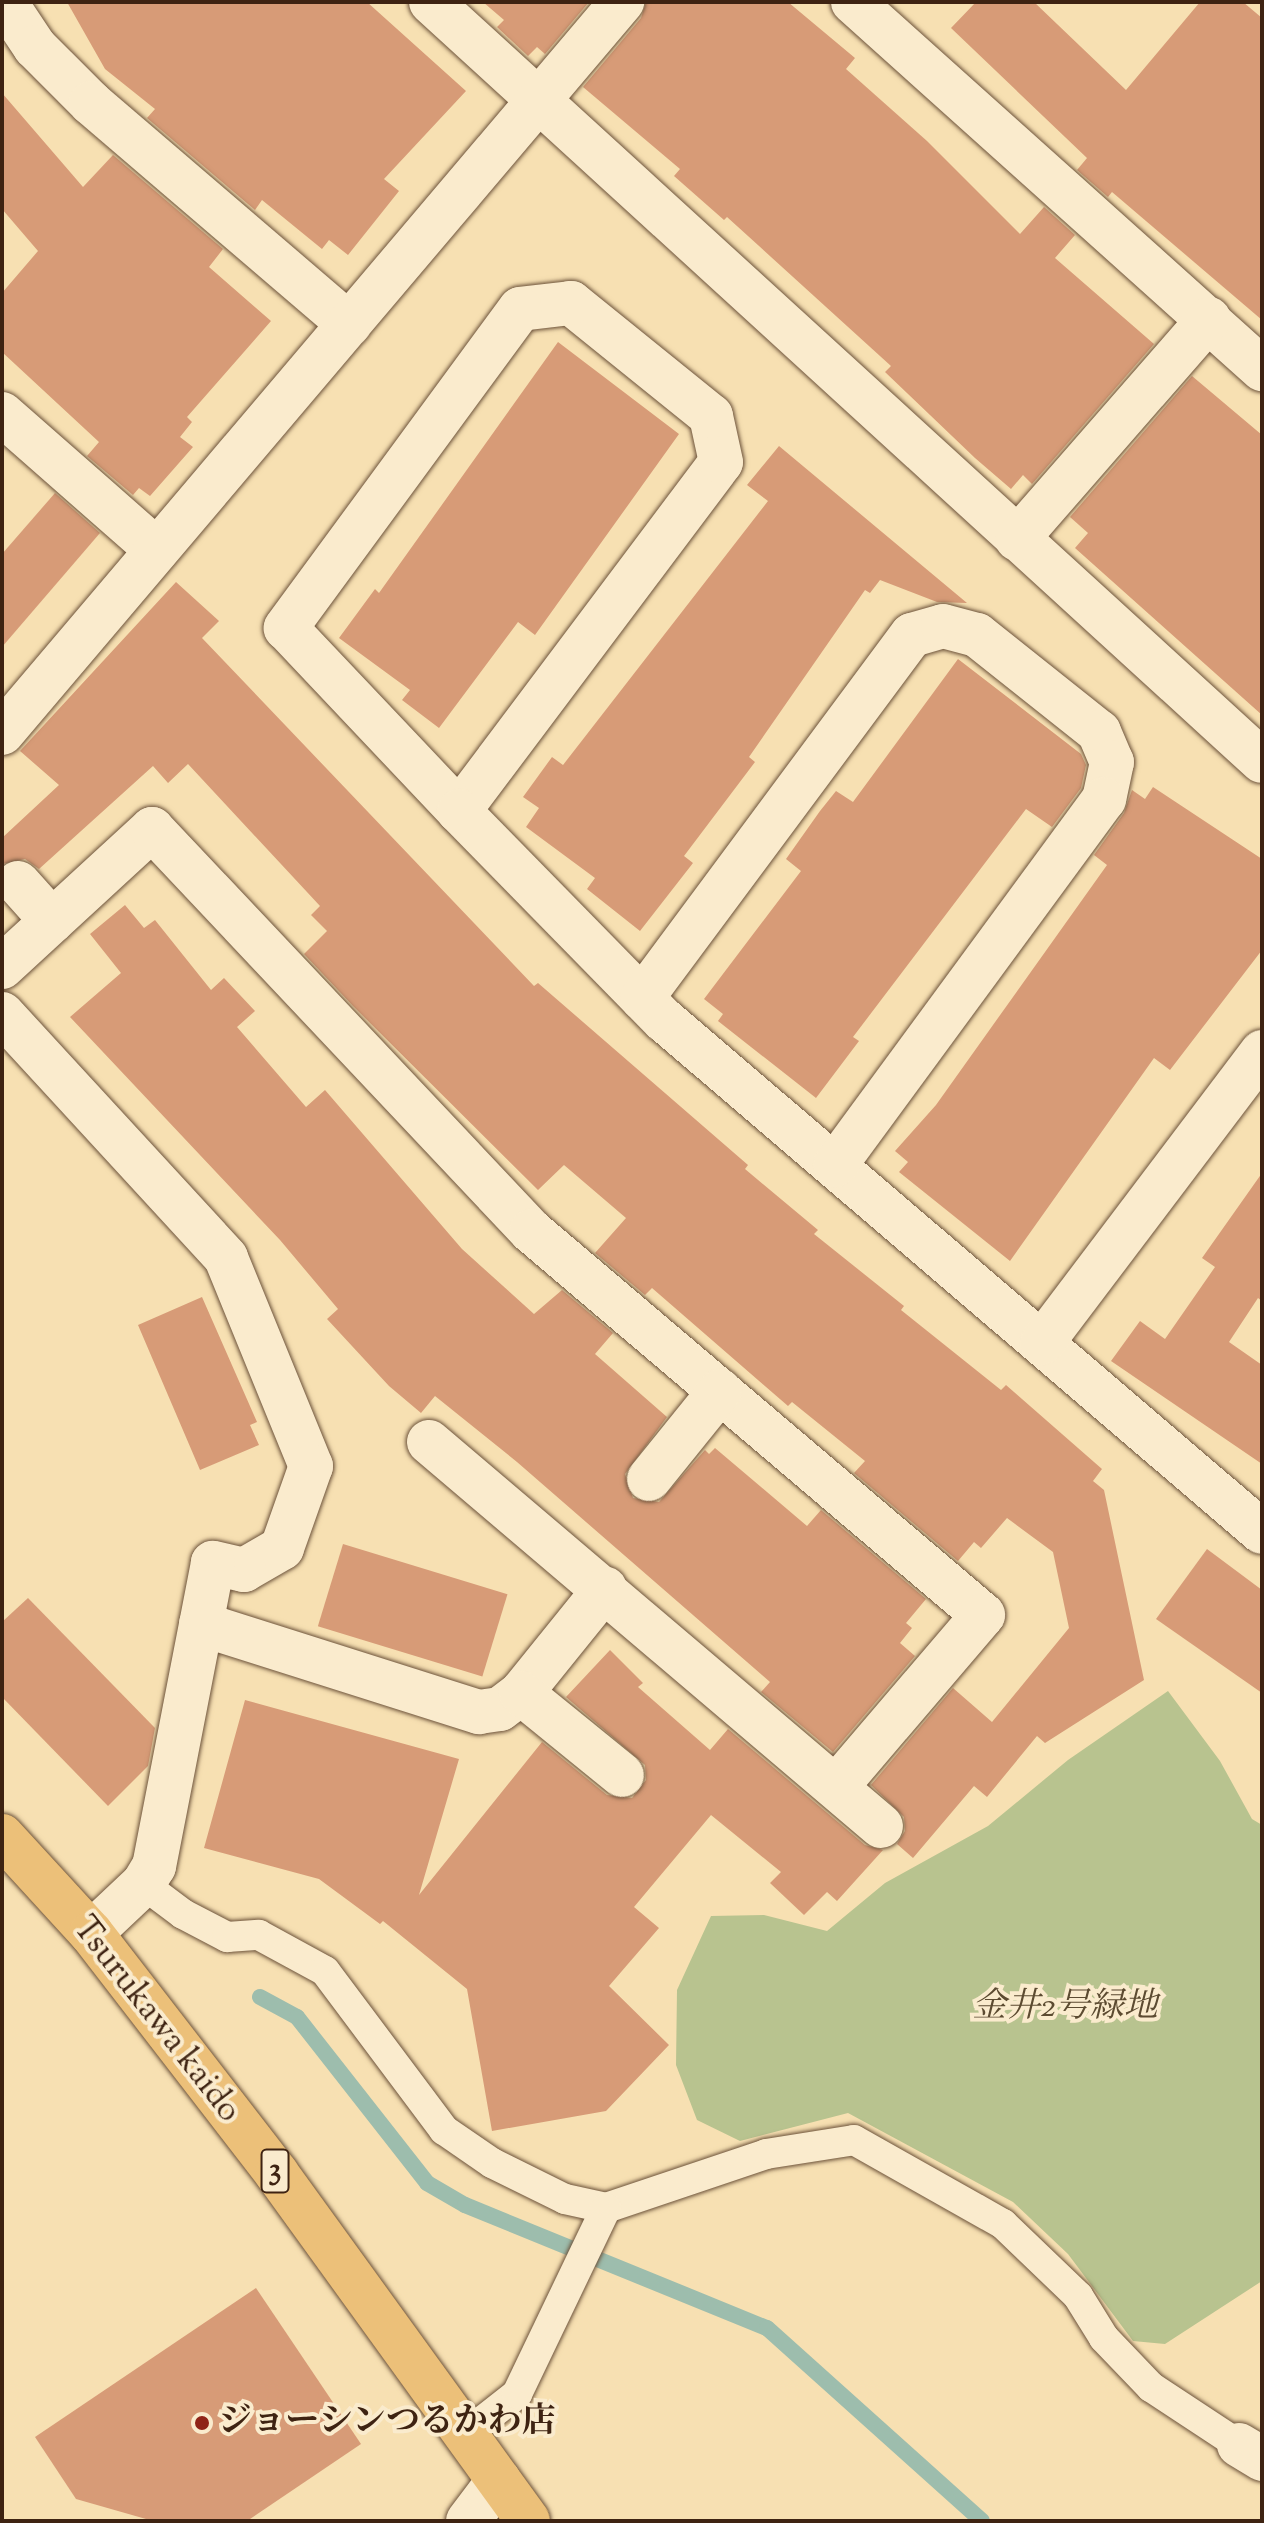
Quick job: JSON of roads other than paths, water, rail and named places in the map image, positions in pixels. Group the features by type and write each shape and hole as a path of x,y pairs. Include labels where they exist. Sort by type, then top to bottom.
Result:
{"main road":[{"name":"Tsurukawa kaido","path":"2,1836 91,1933 277,2174 528,2521"}],"street":[{"path":"5,2 35,47 91,103 349,324"},
{"path":"431,2 540,98 1262,761"},
{"path":"2,733 622,2"},
{"path":"853,2 1262,369"},
{"path":"459,811 721,462 711,416 571,303 520,309 286,628 459,811 642,998 1262,1532"},
{"path":"1017,539 1209,319"},
{"path":"2,414 157,550"},
{"path":"642,998 912,635 943,626 977,635 1099,732 1112,762 1104,799 835,1165"},
{"path":"2,967 152,829 531,1231 983,1615 836,1787"},
{"path":"18,883 52,921"},
{"path":"2,1014 226,1258 300,1429 311,1466 282,1548 244,1570 213,1563 154,1866 143,1884 91,1933"},
{"path":"1042,1343 1262,1052"},
{"path":"649,1479 720,1391"},
{"path":"429,1442 881,1826"},
{"path":"201,1624 479,1712 500,1709 521,1693 605,1589"},
{"path":"521,1693 622,1775"},
{"path":"468,2521 499,2480"}],"lane":[{"path":"143,1884 183,1914 227,1937 259,1935 325,1971 444,2130 492,2163 602,2217"},
{"path":"466,2434 517,2394 602,2217 766,2154 854,2140 1003,2224 1078,2296 1104,2338 1151,2387 1251,2452"}],"waterway":[{"path":"260,1997 297,2017 427,2183 465,2205 767,2328 982,2521"}],"place":[{"name":"ジョーシンつるかわ店","path":"202,2423"}],"park label":[{"name":"金井2号緑地","path":"1065,2008"}]}
